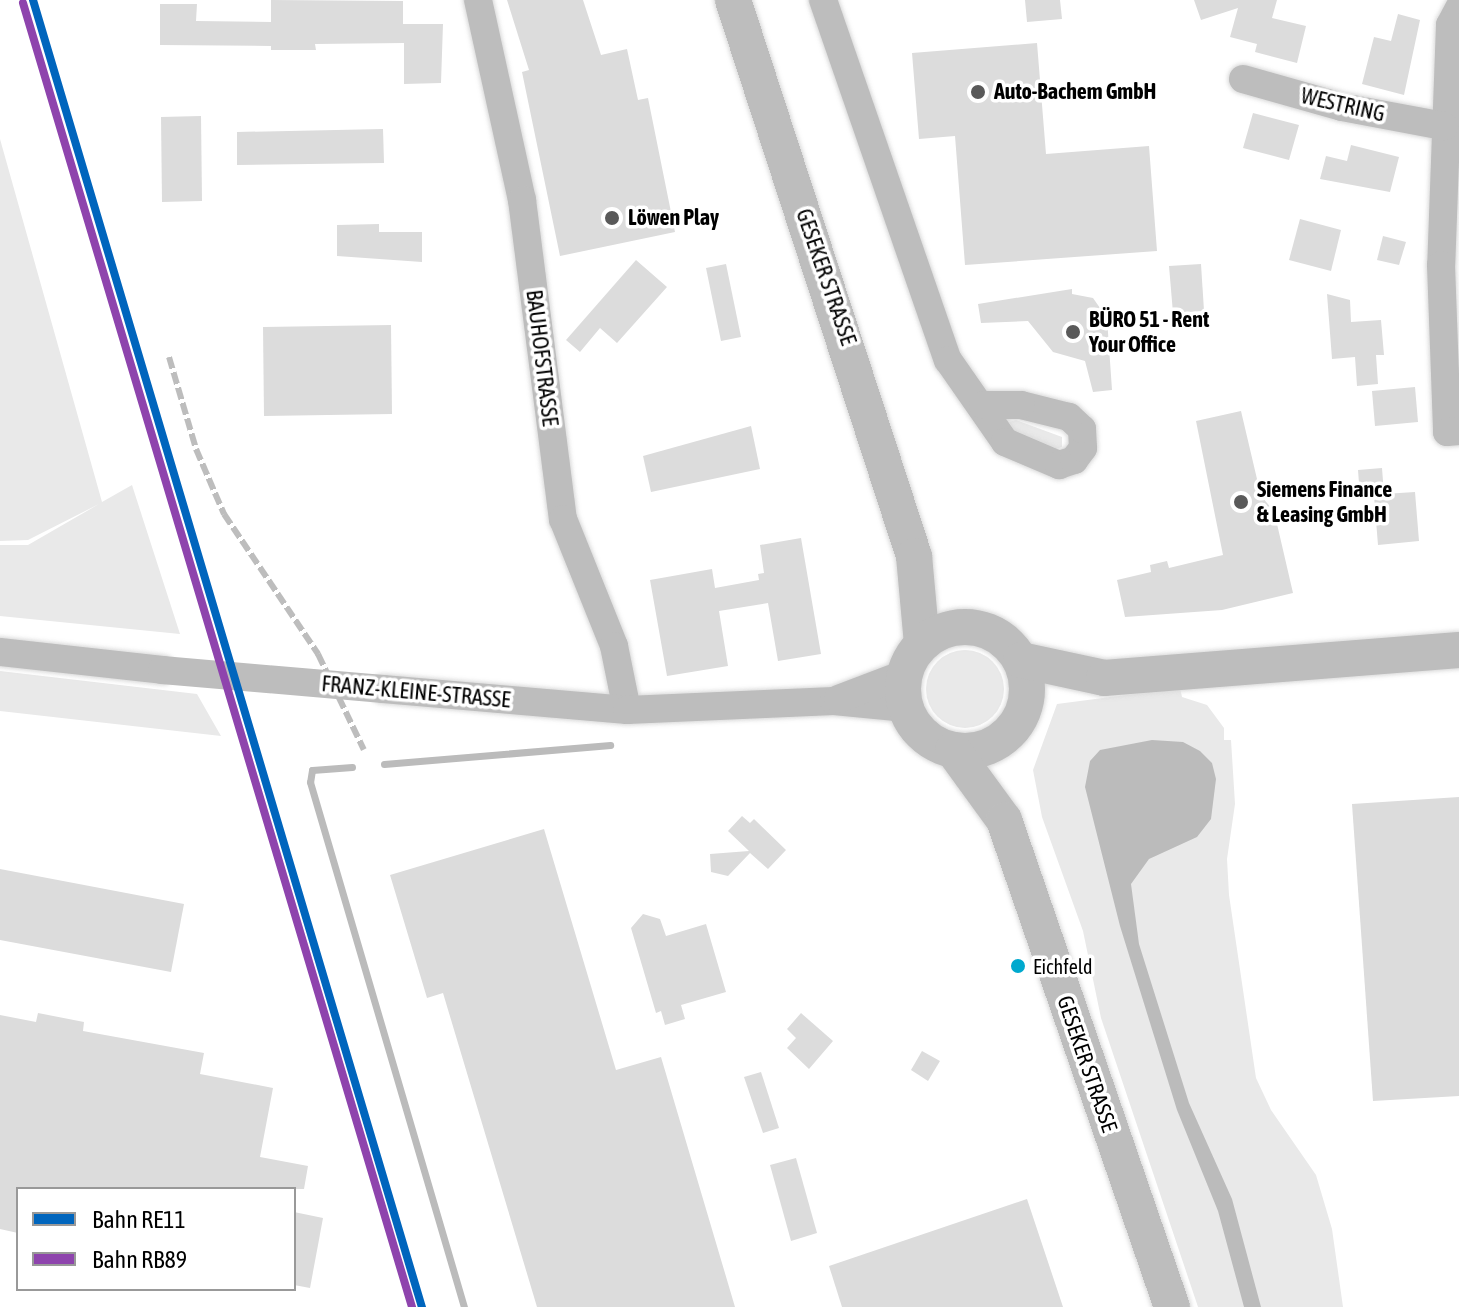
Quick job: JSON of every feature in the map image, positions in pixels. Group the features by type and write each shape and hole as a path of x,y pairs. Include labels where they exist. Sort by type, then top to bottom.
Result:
{"main road":[{"name":"GESEKER STRASSE","path":"733,0 914,556 964,626"},
{"name":"GESEKER STRASSE","path":"911,675 914,556"},
{"path":"964,626 989,631 1007,642 1021,660 1027,701 1007,736 979,750 953,750 926,738 911,675 964,626"},
{"path":"1027,701 1104,678 1459,650"},
{"path":"1021,660 1104,678"},
{"name":"GESEKER STRASSE","path":"1004,820 1007,736"},
{"name":"GESEKER STRASSE","path":"953,750 1004,820 1172,1307"}],"street":[{"name":"BAUHOFSTRASSE","path":"478,0 522,200 563,519 614,646 627,710"},
{"path":"823,0 948,360 983,405"},
{"path":"1459,8 1450,25 1444,126 1447,432 1459,431"},
{"name":"WESTRING","path":"1243,79 1342,107 1444,126"},
{"name":"FRANZ-KLEINE-STRASSE","path":"0,652 162,670 627,710 834,701 911,675"}],"shaded area":[{"path":"0,139 102,502 132,485 180,634 0,616 0,545 28,545 99,504 28,540 0,541"},
{"path":"1016,420 1062,437 1062,447 1053,450 1012,430 1009,422"},
{"path":"965,650 980,653 997,667 1004,689 1001,704 987,721 965,728 950,725 933,711 926,689 929,674 943,657"},
{"path":"0,671 197,694 221,736 0,711"},
{"path":"1180,688 1182,697 1207,705 1224,728 1224,740 1231,740 1235,804 1227,859 1229,895 1256,1078 1271,1110 1316,1175 1332,1229 1343,1307 1198,1307 1101,1018 1083,931 1042,817 1033,770 1057,704"},
{"path":"1152,740 1183,742 1200,751 1212,763 1216,779 1211,819 1197,837 1149,859 1131,884 1139,944 1189,1103 1232,1199 1261,1307 1244,1307 1218,1211 1177,1110 1120,926 1085,787 1090,761 1100,750"}],"building":[{"path":"271,0 403,1 403,24 443,24 441,83 404,84 404,43 315,44 316,50 271,50 271,46 160,45 160,4 197,4 196,21 271,22"},
{"path":"507,0 583,0 601,55 627,49 638,100 648,98 675,232 560,256 522,72 529,70"},
{"path":"1025,0 1060,0 1062,19 1027,22"},
{"path":"1194,0 1277,0 1272,18 1306,26 1297,63 1255,52 1257,44 1230,37 1238,8 1201,20"},
{"path":"1398,14 1420,20 1404,95 1362,84 1374,37 1391,41"},
{"path":"1037,43 1046,154 1149,146 1157,251 965,265 955,136 919,139 912,53"},
{"path":"1253,113 1299,125 1289,160 1243,148"},
{"path":"201,116 202,201 162,202 161,117"},
{"path":"383,129 384,163 237,165 237,132"},
{"path":"1351,145 1399,157 1390,192 1320,179 1326,156 1347,161"},
{"path":"1300,219 1341,230 1331,271 1289,260"},
{"path":"379,224 379,232 422,232 422,262 337,256 337,225"},
{"path":"1383,236 1406,242 1399,265 1377,260"},
{"path":"636,260 667,287 617,343 600,328 580,352 566,340"},
{"path":"726,264 741,337 721,341 706,268"},
{"path":"1201,264 1204,311 1173,313 1169,266"},
{"name":"BÜRO 51 - Rent Your Office","path":"1072,289 1072,294 1093,298 1107,318 1112,390 1093,392 1085,361 1053,352 1028,321 981,323 978,304"},
{"path":"1327,294 1350,300 1351,322 1381,320 1384,355 1376,355 1378,384 1357,386 1355,357 1332,359"},
{"path":"391,325 392,414 264,416 263,327"},
{"path":"1415,387 1418,422 1375,426 1372,391"},
{"path":"1241,411 1261,496 1274,511 1293,593 1222,610 1125,617 1117,580 1151,572 1150,565 1167,561 1169,568 1223,555 1196,421"},
{"path":"751,426 760,469 651,492 643,456"},
{"path":"1382,468 1384,494 1415,492 1419,541 1378,545 1374,496 1360,497 1358,470"},
{"path":"801,538 821,654 778,661 768,603 719,611 728,666 667,676 650,580 712,569 715,588 759,580 758,574 764,573 760,545"},
{"path":"1459,797 1459,1096 1373,1101 1352,804"},
{"path":"742,816 750,823 754,819 786,850 768,869 750,853 728,876 711,872 710,854 749,851 728,831"},
{"path":"544,829 616,1070 661,1057 735,1307 537,1307 443,993 427,998 390,875"},
{"path":"0,869 184,904 171,972 0,940"},
{"path":"643,914 660,919 666,936 706,924 726,992 681,1005 685,1019 665,1025 661,1011 656,1013 631,928"},
{"path":"38,1013 84,1022 83,1031 204,1053 200,1074 273,1088 260,1157 308,1166 304,1189 16,1187 16,1233 0,1229 0,1015 36,1022"},
{"path":"801,1013 833,1041 809,1069 787,1048 796,1038 787,1029"},
{"path":"922,1051 940,1061 928,1081 911,1070"},
{"path":"761,1072 779,1128 763,1133 744,1077"},
{"path":"796,1158 817,1233 791,1241 770,1165"},
{"path":"1027,1199 1063,1307 842,1307 829,1266"},
{"path":"296,1212 323,1218 310,1288 296,1285"}],"waterway":[{"path":"384,764 610,745"},
{"path":"352,767 312,770 310,782 464,1307"}],"railway":[{"path":"169,357 196,449 224,514 318,654 364,750"}],"rail line":[{"name":"RE11","path":"33,0 422,1307"},
{"name":"RB89","path":"23,3 412,1307"}],"place":[{"name":"Auto-Bachem GmbH","path":"978,92"},
{"name":"Löwen Play","path":"612,218"},
{"name":"BÜRO 51 - Rent Your Office","path":"1073,332"},
{"name":"Siemens Finance & Leasing GmbH","path":"1241,502"},
{"name":"Eichfeld","path":"1018,966"}]}
